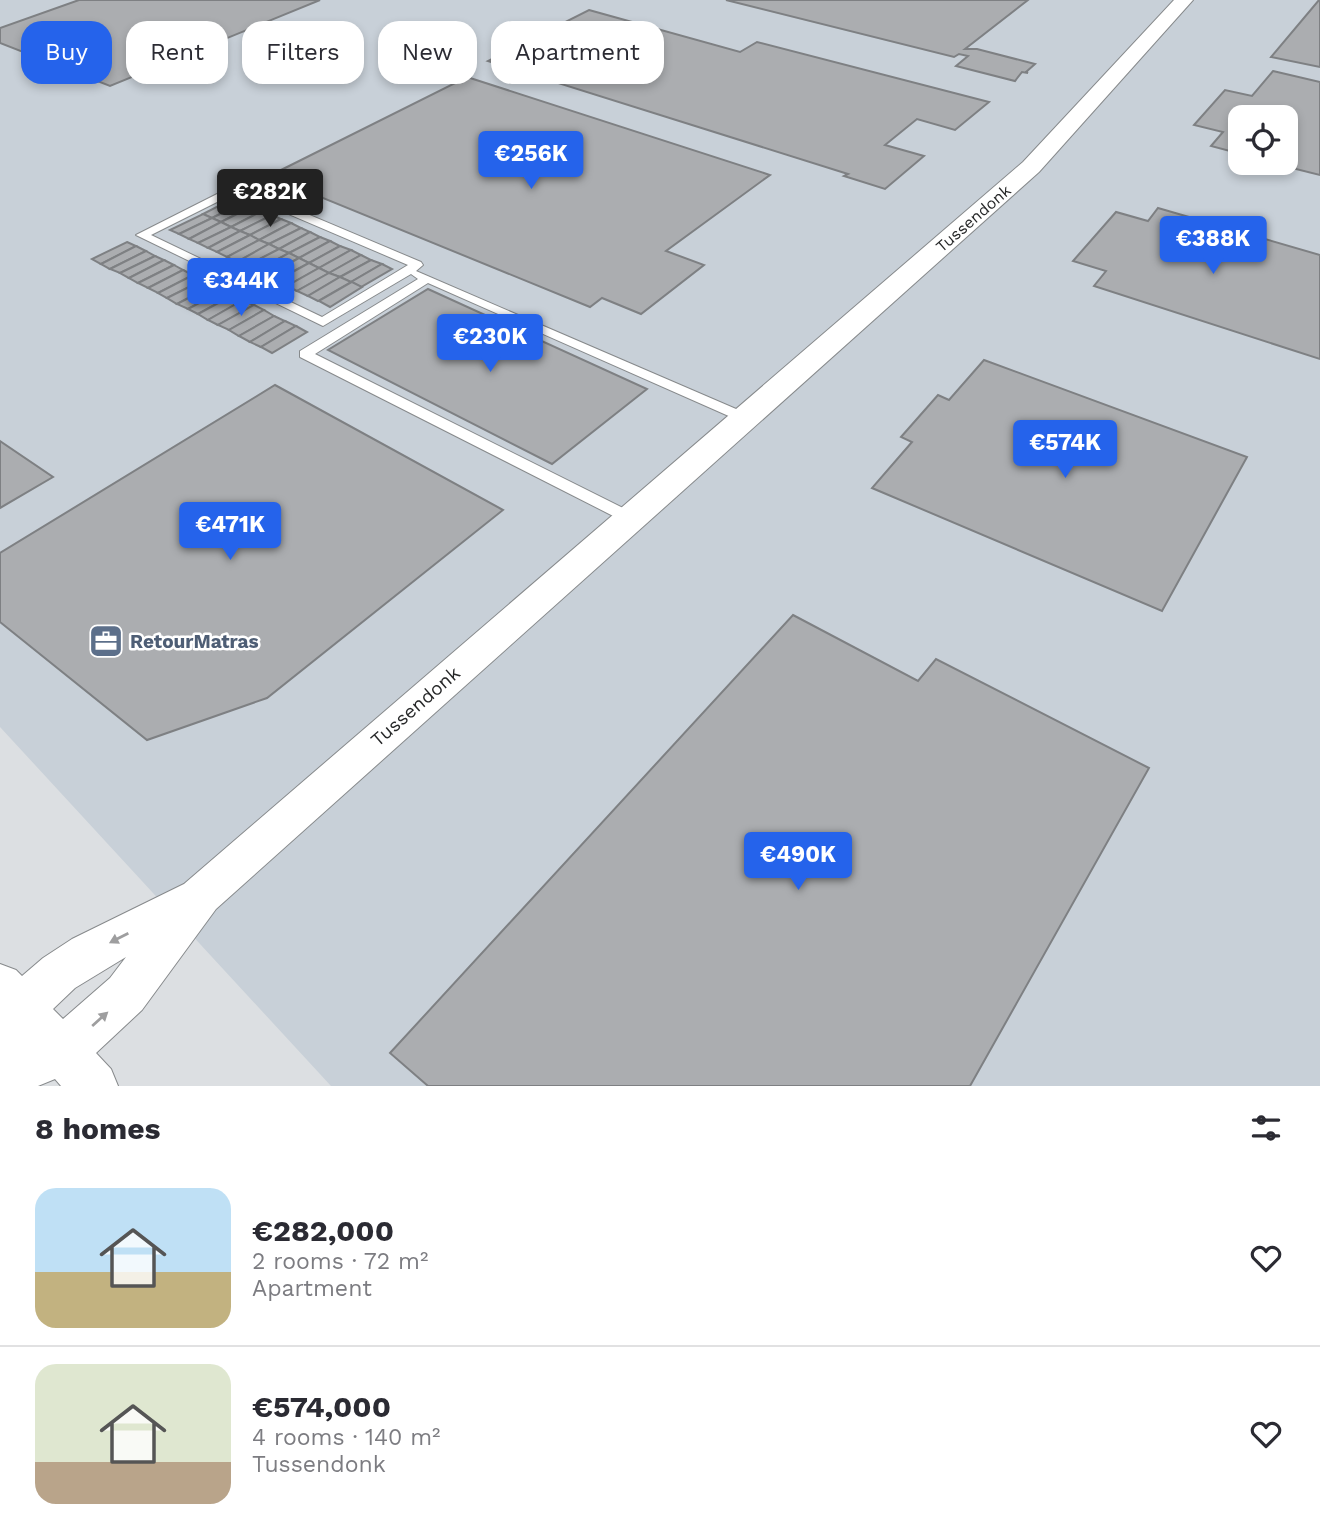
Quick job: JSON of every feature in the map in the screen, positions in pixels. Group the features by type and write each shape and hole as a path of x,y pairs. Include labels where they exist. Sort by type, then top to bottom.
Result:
{"street":[{"name":"Tussendonk","path":"0,1078 61,1052 127,995 201,895 1031,167 1184,0"},
{"name":"Tussendonk","path":"0,1063 10,997 201,895"},
{"path":"10,997 94,1086"}],"lane":[{"path":"237,188 417,265 408,271 323,322 142,235 237,188"},
{"path":"408,271 745,418"},
{"path":"427,279 305,354 630,518"}],"shaded area":[{"path":"0,0 1320,0 1320,1086 331,1086 0,727"}],"building":[{"path":"79,0 320,0 269,21 242,21 242,32 228,38 228,21 126,21 126,79 110,86 105,84 112,84 112,21 21,21 21,51 0,43 0,28"},
{"path":"726,0 1028,0 965,49 977,49 1035,64 1026,72 1028,73 1022,72 1015,81 956,66 968,56 959,54 954,57"},
{"path":"1319,0 1320,67 1271,57"},
{"path":"589,10 629,21 567,21"},
{"path":"664,31 740,52 757,42 989,102 955,130 917,119 885,145 924,156 885,189 844,176 848,174 561,84 664,84"},
{"path":"1273,71 1320,82 1320,175 1298,170 1298,105 1228,105 1228,151 1211,146 1223,132 1194,125 1225,90 1252,96"},
{"path":"477,80 770,175 666,251 704,265 641,314 602,298 590,307 269,176 453,84 477,84"},
{"path":"234,198 244,202 212,218 203,214"},
{"path":"244,202 253,206 221,222 212,218"},
{"path":"253,206 262,211 231,227 221,222"},
{"path":"1158,208 1320,255 1320,359 1094,286 1106,271 1073,261 1116,212 1148,221"},
{"path":"262,211 272,215 240,231 231,227"},
{"path":"203,214 212,218 179,234 170,230"},
{"path":"272,215 281,219 250,235 240,231"},
{"path":"212,218 221,222 189,239 179,234"},
{"path":"281,219 291,223 259,240 250,235"},
{"path":"221,222 231,227 198,243 189,239"},
{"path":"291,223 301,228 269,244 259,240"},
{"path":"231,227 240,231 208,248 198,243"},
{"path":"301,228 310,232 279,249 269,244"},
{"path":"240,231 250,235 217,252 208,248"},
{"path":"310,232 320,237 289,253 279,249"},
{"path":"250,235 259,240 227,257 217,252"},
{"path":"320,237 330,241 299,258 289,253"},
{"path":"259,240 269,244 237,262 227,257"},
{"path":"330,241 340,246 309,263 299,258"},
{"path":"127,242 136,246 101,264 92,259"},
{"path":"269,244 279,249 246,266 237,262"},
{"path":"136,246 146,251 110,269 101,264"},
{"path":"340,246 351,250 319,268 309,263"},
{"path":"279,249 289,253 256,271 246,266"},
{"path":"351,250 361,255 329,273 319,268"},
{"path":"146,251 155,256 120,273 110,269"},
{"path":"289,253 299,258 266,276 256,271"},
{"path":"361,255 371,260 340,277 329,273"},
{"path":"155,256 164,260 129,278 120,273"},
{"path":"299,258 309,263 276,281 266,276"},
{"path":"164,260 174,265 138,283 129,278"},
{"path":"371,260 382,264 351,282 340,277"},
{"path":"309,263 319,268 287,286 276,281"},
{"path":"382,264 392,269 361,287 351,282"},
{"path":"174,265 183,270 148,288 138,283"},
{"path":"319,268 329,273 297,291 287,286"},
{"path":"183,270 193,275 158,293 148,288"},
{"path":"329,273 340,277 308,296 297,291"},
{"path":"193,275 203,280 167,298 158,293"},
{"path":"340,277 351,282 318,301 308,296"},
{"path":"203,280 213,285 177,304 167,298"},
{"path":"352,282 362,287 330,307 319,301"},
{"path":"213,285 223,290 188,309 177,304"},
{"path":"428,289 647,389 552,464 328,350"},
{"path":"223,290 233,295 198,314 188,309"},
{"path":"233,295 243,300 208,320 198,314"},
{"path":"243,300 254,305 218,325 208,320"},
{"path":"254,305 264,310 229,330 218,325"},
{"path":"264,310 274,316 239,336 229,330"},
{"path":"274,316 285,321 250,342 239,336"},
{"path":"285,321 296,326 261,347 250,342"},
{"path":"296,326 307,332 272,353 261,347"},
{"path":"984,360 1247,457 1162,611 872,488 912,442 901,437 938,395 949,400"},
{"path":"275,385 503,510 267,698 147,740 0,622 0,553"},
{"path":"0,441 53,477 0,508"},
{"path":"793,615 918,681 936,659 1149,768 970,1086 428,1086 390,1053"}],"place":[{"name":"RetourMatras","path":"106,641"}]}
